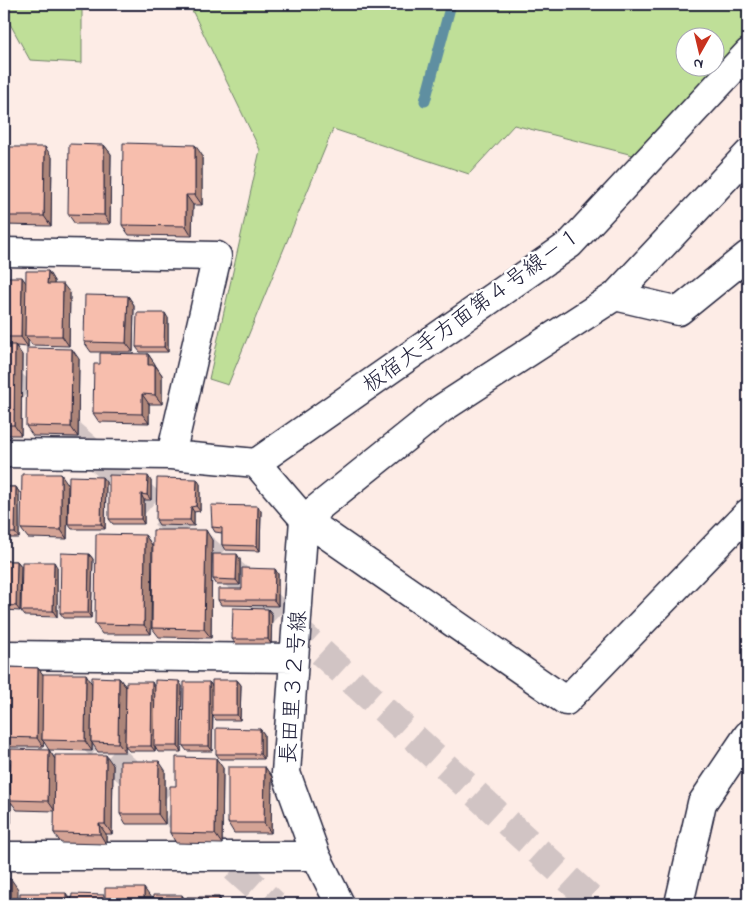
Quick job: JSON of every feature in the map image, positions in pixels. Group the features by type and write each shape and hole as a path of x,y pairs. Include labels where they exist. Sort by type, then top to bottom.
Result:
{"street":[{"name":"板宿大手方面第４号線－１","path":"256,463 570,244 748,53"},
{"path":"304,519 441,409 615,296 748,154"},
{"path":"4,252 217,256 171,455"},
{"path":"615,296 679,312 748,255"},
{"path":"4,453 171,455 256,463 304,519 566,700 748,513"},
{"name":"長田里３２号線","path":"304,519 286,774 316,856 340,904"},
{"path":"4,655 294,658"},
{"path":"679,904 702,803 748,736"},
{"path":"4,856 316,856"}],"green space":[{"path":"4,4 82,4 82,63 30,60 4,13"},
{"path":"189,4 741,4 748,9 748,32 724,59 724,28 674,28 674,78 707,78 637,156 514,125 469,174 333,129 228,385 209,379 260,150"}],"building":[{"path":"123,143 195,145 195,195 186,195 186,226 122,225"},
{"path":"69,144 104,145 104,215 68,214"},
{"path":"4,147 45,147 44,216 4,216"},
{"path":"26,271 48,271 47,284 63,284 62,336 25,336"},
{"path":"4,277 22,277 21,337 4,337"},
{"path":"85,295 128,296 126,343 84,342"},
{"path":"137,313 165,313 164,347 136,347"},
{"path":"4,345 15,345 14,425 4,425"},
{"path":"27,348 72,349 71,427 26,426"},
{"path":"100,353 148,354 148,365 155,365 155,395 142,394 142,414 93,413 94,364 100,364"},
{"path":"22,474 61,474 61,530 21,529"},
{"path":"109,475 148,476 147,495 141,494 141,519 109,519"},
{"path":"69,476 102,477 101,524 68,524"},
{"path":"157,478 197,479 196,506 191,507 190,520 156,520"},
{"path":"4,487 16,487 15,533 4,533"},
{"path":"211,505 258,506 257,546 222,545 222,528 212,527"},
{"path":"153,530 206,530 204,629 152,628"},
{"path":"96,534 145,535 144,625 95,624"},
{"path":"61,553 89,554 88,613 60,613"},
{"path":"213,554 237,554 236,580 213,579"},
{"path":"4,561 17,561 16,606 4,605"},
{"path":"22,562 54,562 53,611 21,611"},
{"path":"242,568 275,569 274,600 218,600 218,589 242,589"},
{"path":"233,608 268,609 268,639 232,639"},
{"path":"4,667 38,668 37,738 4,737"},
{"path":"43,674 86,674 85,741 42,740"},
{"path":"92,677 119,678 118,743 91,742"},
{"path":"155,680 179,681 178,746 154,746"},
{"path":"212,680 237,680 237,715 212,715"},
{"path":"126,682 152,682 151,746 125,746"},
{"path":"184,682 209,682 209,746 183,746"},
{"path":"216,728 260,729 260,754 216,754"},
{"path":"11,749 49,750 48,801 10,800"},
{"path":"55,755 106,755 105,824 99,824 100,834 54,833"},
{"path":"176,757 216,758 215,834 170,833 170,786 176,786"},
{"path":"4,761 8,761 7,818 4,818"},
{"path":"120,761 159,761 158,814 120,814"},
{"path":"228,767 265,767 264,823 228,823"},
{"path":"4,879 11,879 11,904 4,904"},
{"path":"105,888 144,888 144,904 105,904"},
{"path":"20,893 66,893 66,904 20,904"},
{"path":"72,894 104,895 103,904 71,904"},
{"path":"153,895 182,895 182,904 153,904"},
{"path":"187,897 219,897 219,904 187,904"},
{"path":"265,901 308,902 308,904 265,904"},
{"path":"224,903 256,904 224,904"}],"waterway":[{"path":"425,101 451,4"}],"tunnel":[{"path":"4,377 265,601 596,904"},
{"path":"79,727 274,904"}]}
